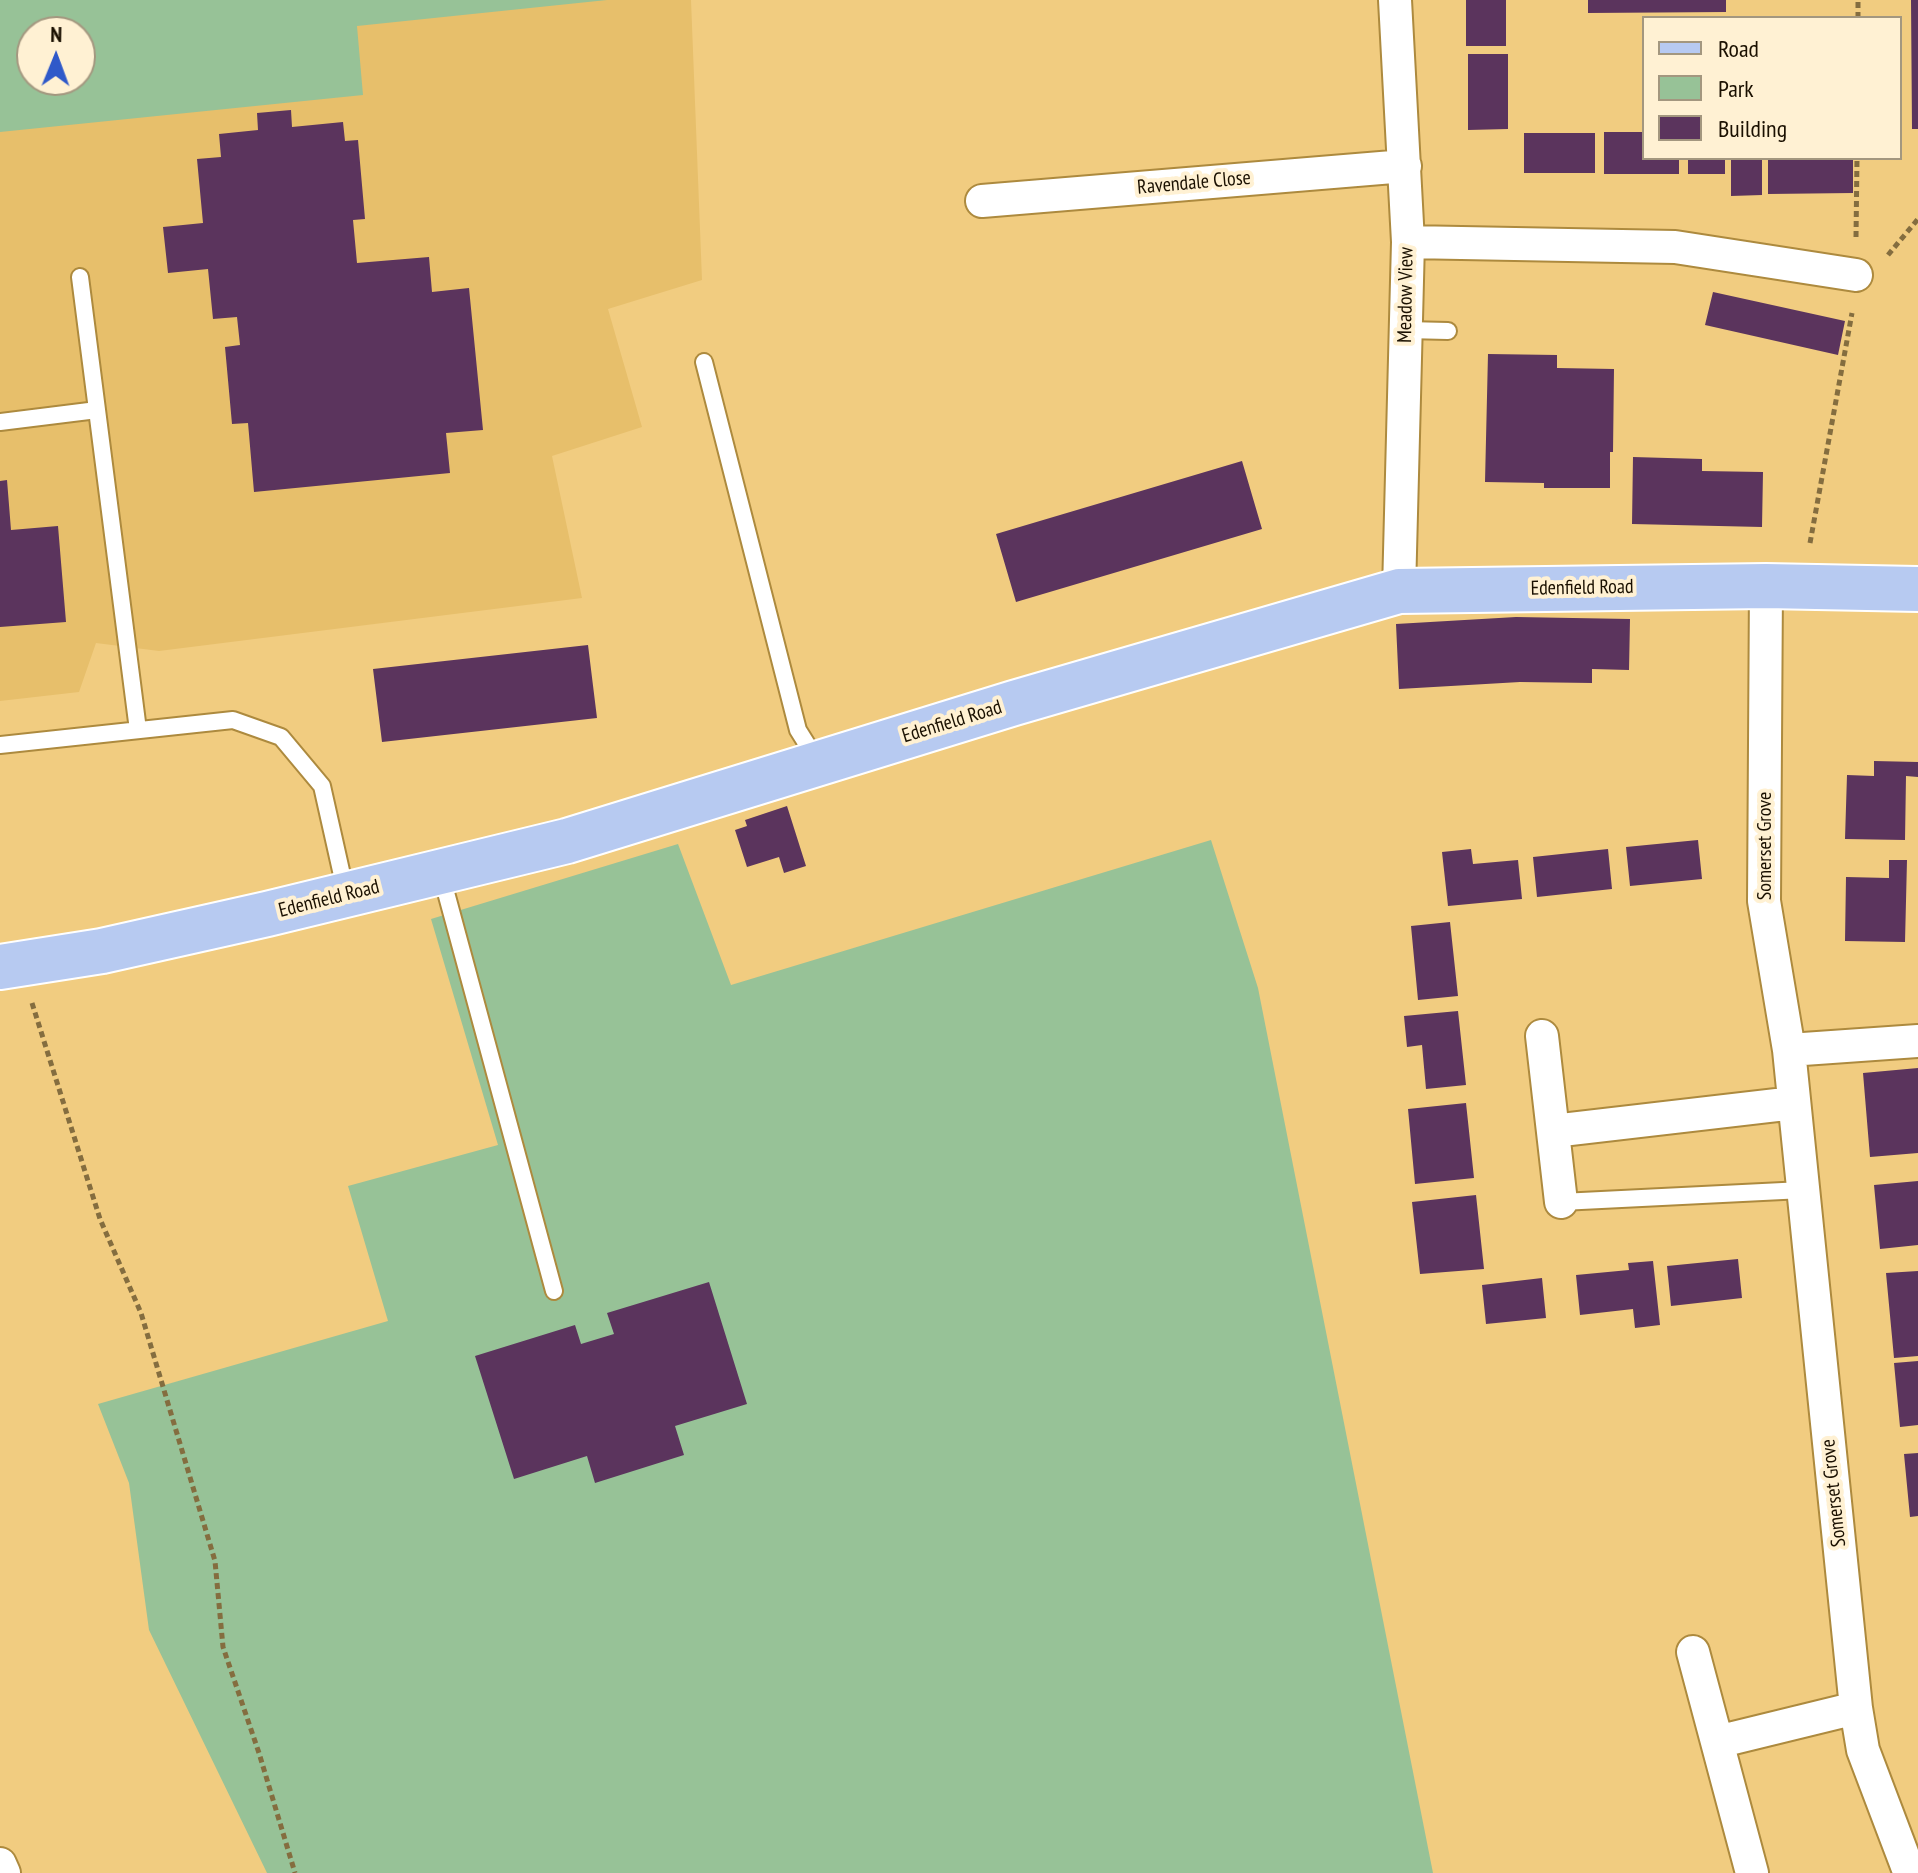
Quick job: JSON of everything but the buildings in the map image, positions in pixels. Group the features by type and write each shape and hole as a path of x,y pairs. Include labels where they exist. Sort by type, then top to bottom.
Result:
{"main road":[{"name":"Edenfield Road","path":"10,966 102,951 567,841 1014,703 1399,591 1784,586 1918,589"}],"street":[{"name":"Meadow View","path":"1395,0 1408,242 1399,591"},
{"name":"Ravendale Close","path":"982,201 1405,166"},
{"path":"1408,242 1675,247 1856,284"},
{"name":"Somerset Grove","path":"1784,586 1764,901 1789,1050 1856,1708 1863,1750 1912,1873"},
{"path":"1542,1036 1561,1202"},
{"path":"1789,1050 1918,1041"},
{"path":"1553,1131 1794,1103"},
{"path":"1693,1652 1752,1873"},
{"path":"1717,1742 1856,1708"}],"lane":[{"path":"80,277 138,730"},
{"path":"1406,330 1448,331"},
{"path":"704,362 798,730 818,764"},
{"path":"0,422 97,410"},
{"path":"0,745 233,720 281,737 322,786 347,894"},
{"path":"440,872 554,1291"},
{"path":"1561,1202 1803,1190"}],"path":[{"path":"1784,586 1856,284 1857,160"},
{"path":"1856,284 1918,219"},
{"path":"10,966 100,1219 141,1313 215,1561 223,1647 295,1873"}],"shaded area":[{"path":"0,0 691,0 702,280 608,309 642,427 552,456 582,598 159,651 96,643 79,692 0,701"}],"green space":[{"path":"0,0 607,0 357,26 363,95 0,132"},
{"path":"1211,840 1258,988 1433,1873 267,1873 149,1630 129,1483 98,1404 388,1321 348,1186 498,1145 431,919 678,844 731,985"}]}
